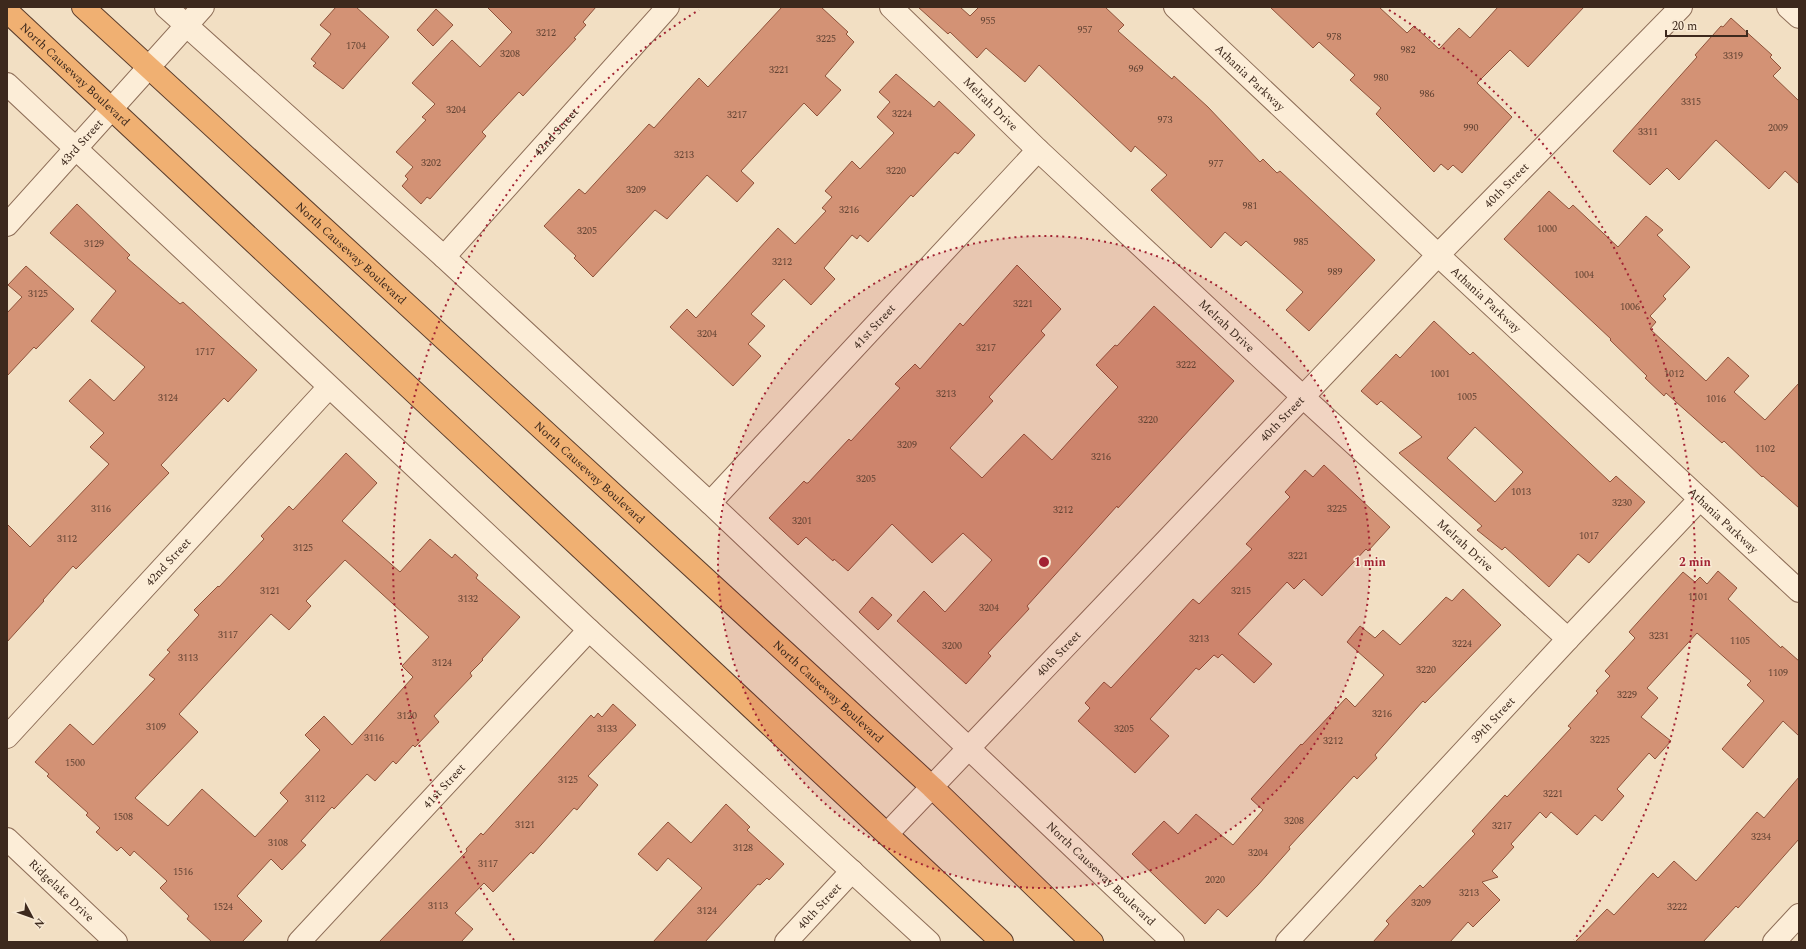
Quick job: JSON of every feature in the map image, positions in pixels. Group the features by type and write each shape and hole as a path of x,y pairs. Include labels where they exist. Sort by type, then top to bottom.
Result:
{"highway":[{"name":"North Causeway Boulevard","path":"83,7 932,787 1092,942"},
{"name":"North Causeway Boulevard","path":"7,11 1002,942"}],"street":[{"name":"North Causeway Boulevard","path":"166,7 444,257 710,503 1173,942"},
{"name":"43rd Street","path":"7,225 203,7"},
{"name":"42nd Street","path":"444,257 668,7"},
{"name":"Melrah Drive","path":"891,7 1038,150 1303,397 1568,639"},
{"name":"Athania Parkway","path":"1175,7 1438,256 1799,591"},
{"name":"40th Street","path":"887,834 1438,256 1681,7"},
{"path":"1788,7 1799,17"},
{"path":"7,84 328,387 589,630 929,942"},
{"name":"41st Street","path":"710,503 1038,150"},
{"name":"42nd Street","path":"7,737 328,387"},
{"name":"39th Street","path":"1287,942 1568,639 1700,500"},
{"name":"41st Street","path":"299,942 589,630"},
{"name":"Ridgelake Drive","path":"7,839 116,942"},
{"name":"40th Street","path":"786,942 852,871"},
{"path":"1774,942 1799,914"}],"building":[{"path":"336,7 356,7 389,37 343,89 313,66 316,63 311,59 331,34 320,25"},
{"path":"487,7 596,7 583,22 586,25 574,38 576,39 523,96 519,92 482,132 486,136 430,199 427,197 421,204 402,186 408,179 405,176 413,167 396,152 426,120 422,117 435,104 412,83 452,40 480,67 512,32"},
{"path":"782,7 821,7 848,32 846,34 854,42 825,76 841,90 817,116 804,103 741,171 754,183 737,202 707,175 667,219 655,210 593,277 574,258 576,256 544,226 579,189 585,194 649,124 654,128 699,78 708,87"},
{"path":"918,7 960,7 970,16 979,7 1105,7 1124,25 1118,31 1172,79 1174,76 1208,107 1260,162 1263,159 1277,173 1280,171 1375,260 1309,331 1286,310 1303,292 1246,241 1241,246 1225,232 1211,248 1151,190 1167,175 1135,146 1131,152 1039,65 1025,82 986,48 977,58 950,32 948,34"},
{"path":"1270,7 1379,7 1407,33 1414,26 1439,49 1459,28 1470,38 1498,7 1584,7 1528,67 1510,50 1477,83 1512,117 1462,173 1453,165 1448,170 1441,164 1434,172 1376,114 1381,108 1350,80 1355,75 1319,42 1313,48"},
{"path":"436,9 453,25 433,46 417,30"},
{"path":"1731,18 1772,55 1770,57 1781,68 1773,76 1799,101 1799,184 1785,171 1769,189 1716,140 1679,180 1667,168 1650,185 1613,151 1697,57 1695,55 1721,26 1723,27"},
{"path":"896,74 934,107 939,101 975,135 958,154 955,152 913,197 911,195 868,242 860,235 857,239 852,235 824,268 835,279 811,305 784,279 751,314 765,326 748,344 761,356 733,386 670,327 687,309 696,318 778,228 795,244 826,211 822,208 832,197 825,191 852,161 860,169 894,133 877,117 890,102 879,92"},
{"path":"1549,191 1569,209 1573,205 1618,247 1646,216 1663,230 1657,235 1690,267 1663,296 1666,299 1650,316 1656,322 1650,329 1706,381 1728,357 1749,376 1734,392 1765,420 1799,383 1799,508 1763,476 1762,477 1724,441 1722,443 1666,393 1664,396 1645,378 1647,376 1610,340 1611,339 1504,239"},
{"path":"77,204 130,255 127,258 180,304 183,302 257,370 228,402 224,398 161,465 169,473 76,569 73,566 7,642 7,524 30,547 109,464 90,447 104,433 69,401 90,379 114,401 145,367 91,321 116,291 50,233"},
{"path":"1017,265 1061,309 1041,331 1045,335 989,397 993,401 950,448 982,478 1024,434 1052,460 1118,387 1096,365 1115,345 1117,346 1154,306 1234,381 1118,508 1117,506 1027,606 1029,609 988,653 991,656 966,684 897,621 924,591 945,612 992,560 963,533 932,563 892,524 848,571 834,559 833,561 806,537 798,545 769,518 804,481 808,483 849,439 851,441 900,388 895,384 915,364 920,369 960,323 963,326"},
{"path":"26,266 74,309 36,349 34,347 7,376 7,313 22,297 8,285"},
{"path":"1434,321 1470,355 1473,352 1610,482 1616,476 1645,502 1589,563 1578,554 1549,587 1505,547 1502,550 1477,530 1482,526 1399,453 1422,437 1381,401 1377,405 1361,391 1396,354 1400,358","holes":["1475,427 1523,472 1495,502 1447,458"]},
{"path":"346,453 377,483 342,521 400,572 430,539 452,558 455,554 478,575 476,578 520,617 470,673 472,676 434,716 439,722 415,747 413,745 396,764 393,761 375,781 367,774 334,809 332,807 301,841 306,845 282,870 271,859 237,896 262,921 242,942 212,942 187,919 189,916 160,888 167,881 134,851 130,856 121,847 117,851 96,832 100,828 86,815 88,813 47,776 49,774 35,762 70,724 93,745 155,679 149,675 170,652 167,650 199,615 194,610 218,586 219,587 264,539 261,536 289,506 293,510","holes":["345,560 429,637 402,666 413,677 352,745 324,716 305,735 320,750 280,793 288,801 255,837 202,789 168,826 135,798 198,732 179,714 271,614 289,630 311,606 306,601"]},
{"path":"1324,465 1390,527 1368,551 1366,549 1322,596 1304,579 1294,589 1287,582 1238,634 1272,664 1254,683 1222,654 1218,658 1214,655 1199,670 1196,668 1150,719 1169,736 1135,773 1078,721 1090,708 1085,703 1104,682 1111,688 1193,599 1199,604 1252,549 1246,544 1290,497 1285,492 1305,470 1313,477"},
{"path":"1718,571 1737,588 1728,599 1781,648 1782,646 1799,661 1799,736 1783,721 1743,768 1722,749 1764,701 1747,685 1751,681 1697,633 1647,688 1658,698 1641,717 1671,741 1655,759 1649,753 1617,789 1624,796 1602,821 1595,815 1577,835 1551,812 1546,818 1540,812 1511,844 1514,847 1492,871 1498,877 1482,882 1500,900 1473,927 1468,922 1450,942 1373,942 1389,924 1386,921 1420,885 1423,888 1475,834 1472,831 1505,795 1507,797 1571,728 1568,726 1598,693 1596,691 1610,676 1605,671 1635,638 1629,632 1683,572 1695,582 1700,577 1707,584"},
{"path":"1463,589 1501,625 1425,703 1423,701 1375,755 1377,758 1357,779 1354,776 1289,847 1290,849 1258,885 1227,917 1218,909 1205,924 1132,854 1164,821 1178,834 1196,814 1233,845 1263,810 1251,799 1301,744 1302,745 1346,698 1355,707 1384,675 1347,642 1360,626 1375,638 1383,630 1400,645 1446,597 1452,601"},
{"path":"872,597 892,615 878,630 859,612"},
{"path":"613,704 636,725 588,776 598,785 577,810 574,808 533,854 531,852 493,892 484,883 455,913 473,929 461,942 379,942 467,851 466,849 481,833 483,835 591,715 594,718 598,713 602,717"},
{"path":"1799,777 1799,839 1738,908 1736,906 1703,942 1575,942 1607,909 1614,915 1653,873 1658,878 1674,861 1696,881 1757,812 1764,818"},
{"path":"726,804 750,827 747,830 784,864 769,880 767,878 760,885 758,884 705,942 653,942 702,888 668,858 657,871 638,854 668,822 691,843"}]}
